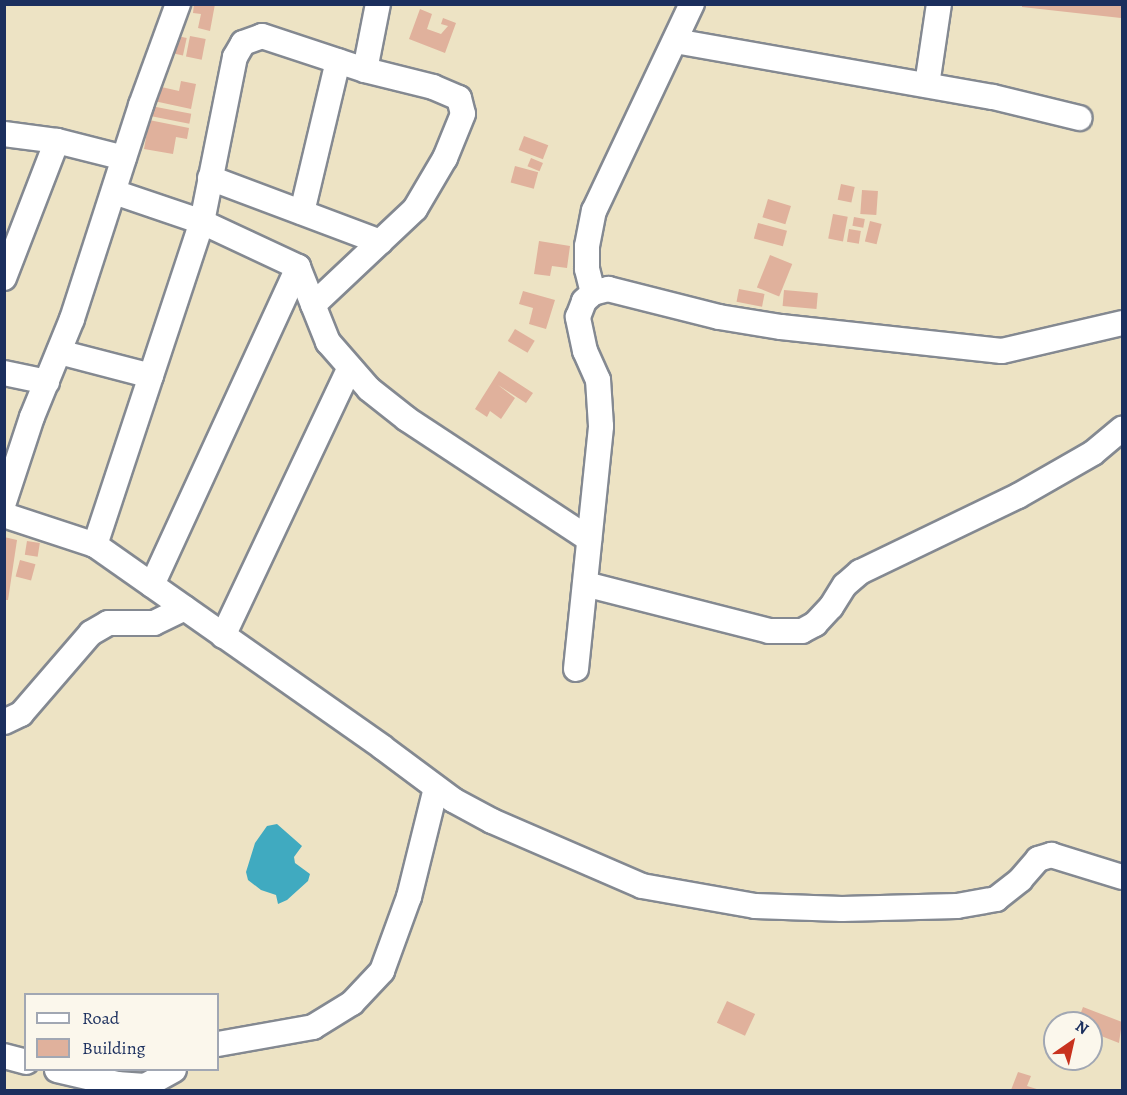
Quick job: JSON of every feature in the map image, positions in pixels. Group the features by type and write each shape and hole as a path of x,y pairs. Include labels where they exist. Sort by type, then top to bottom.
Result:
{"street":[{"path":"4,502 72,319 141,105 178,4"},
{"path":"365,70 378,4"},
{"path":"593,293 587,269 587,246 594,211 692,4"},
{"path":"927,86 939,4"},
{"path":"95,545 202,222 235,57 243,43 262,36 365,70 433,87 459,98 463,114 444,158 415,209 313,305"},
{"path":"675,41 993,97 1079,118"},
{"path":"302,212 338,61"},
{"path":"4,134 57,141 124,158"},
{"path":"4,278 57,141"},
{"path":"210,178 380,242"},
{"path":"114,192 202,222 298,267 328,342 369,389 407,419 589,539"},
{"path":"152,585 298,267"},
{"path":"576,669 600,426 598,380 585,351 579,317 584,301 593,293 608,289 719,317 781,327 1002,351 1122,323"},
{"path":"59,352 151,376"},
{"path":"223,636 350,367"},
{"path":"4,373 47,382"},
{"path":"585,584 770,631 802,631 814,624 831,607 845,585 860,572 1018,496 1093,453 1122,429"},
{"path":"4,515 95,545 382,747 453,800 492,821 642,886 755,906 842,909 957,906 996,899 1020,880 1038,859 1051,855 1122,877"},
{"path":"4,722 21,714 91,633 108,623 154,623 185,608"},
{"path":"219,1044 313,1027 352,1003 382,971 409,897 436,788"},
{"path":"4,1056 24,1061"},
{"path":"61,1071 117,1084 145,1086 172,1071"}],"water":[{"path":"277,824 302,846 294,857 295,863 310,874 308,881 287,900 278,904 276,895 261,890 248,880 246,872 255,843 267,826"}],"building":[{"path":"194,4 215,4 210,31 198,28 201,14 193,13"},
{"path":"1022,4 1122,4 1121,18 1022,7"},
{"path":"420,9 432,14 427,29 441,34 448,26 441,24 443,18 456,23 445,53 409,39"},
{"path":"173,35 187,38 183,56 169,53"},
{"path":"190,36 206,39 202,60 186,57"},
{"path":"181,81 196,84 191,109 154,101 157,86 179,91"},
{"path":"151,106 191,114 189,124 149,116"},
{"path":"149,120 189,128 187,139 176,137 173,154 144,149"},
{"path":"524,136 548,145 543,159 519,150"},
{"path":"531,158 543,163 539,171 527,166"},
{"path":"515,166 538,172 534,189 511,182"},
{"path":"841,184 855,187 851,203 838,200"},
{"path":"862,190 878,191 876,215 860,214"},
{"path":"768,199 791,206 785,224 762,217"},
{"path":"833,214 848,217 843,241 828,239"},
{"path":"854,217 865,219 863,228 852,226"},
{"path":"870,221 882,224 877,244 865,241"},
{"path":"758,223 787,231 783,246 754,238"},
{"path":"849,229 861,231 859,244 847,242"},
{"path":"539,241 570,246 567,268 552,266 550,276 534,274"},
{"path":"770,255 792,264 779,296 757,287"},
{"path":"739,289 765,294 762,307 737,302"},
{"path":"784,290 818,293 816,309 783,306"},
{"path":"523,291 555,300 546,329 529,324 533,308 519,304"},
{"path":"515,329 535,341 528,353 508,341"},
{"path":"499,371 533,393 526,403 498,385 515,398 501,419 490,411 487,417 475,409"},
{"path":"4,537 17,540 8,600 4,600"},
{"path":"27,541 40,543 38,557 25,555"},
{"path":"20,560 35,564 31,581 16,576"},
{"path":"727,1001 755,1014 745,1036 717,1023"},
{"path":"1083,1007 1093,1011 1082,1011"},
{"path":"1103,1015 1122,1022 1119,1043 1103,1037"},
{"path":"1018,1072 1031,1076 1027,1086 1040,1090 1011,1090"}]}
